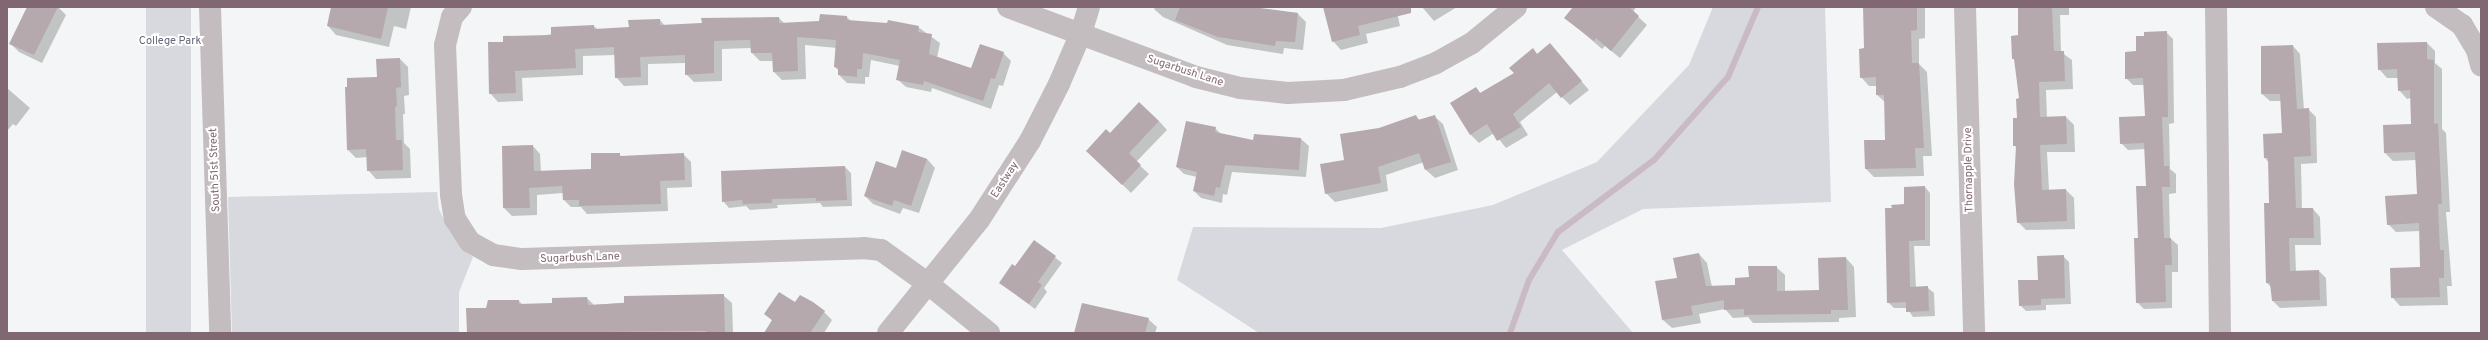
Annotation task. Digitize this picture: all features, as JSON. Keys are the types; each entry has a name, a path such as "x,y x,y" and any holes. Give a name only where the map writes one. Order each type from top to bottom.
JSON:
{"street":[{"name":"South 51st Street","path":"210,7 220,333"},
{"name":"Sugarbush Lane","path":"461,7 452,17 445,45 451,195 455,219 470,242 493,255 522,259 864,248 881,250 928,283 989,333"},
{"name":"Sugarbush Lane","path":"1008,7 1196,77 1240,88 1288,93 1344,90 1400,77 1436,63 1472,43 1516,7"},
{"name":"Eastway","path":"888,333 978,220 1030,141 1081,33 1089,7"},
{"name":"Thornapple Drive","path":"1965,7 1974,333"},
{"path":"2216,7 2220,333"},
{"path":"2436,7 2462,25 2477,50 2481,65"}],"green space":[{"name":"College Park","path":"146,7 191,7 191,333 146,333"},
{"path":"1713,7 1825,7 1831,202 1643,209 1562,250 1633,333 1259,333 1177,280 1193,227 1381,228 1493,205 1597,162 1689,65"},
{"path":"437,192 439,209 448,228 463,249 473,257 459,292 459,333 232,333 228,197"}],"building":[{"path":"27,7 58,7 34,55 9,44"},
{"path":"331,7 388,7 381,39 327,26"},
{"path":"1180,7 1252,7 1298,13 1295,42 1276,41 1275,46 1218,37 1175,20"},
{"path":"1323,7 1411,7 1411,13 1358,26 1360,35 1332,42"},
{"path":"1573,7 1629,7 1639,16 1611,51 1596,38 1594,41 1564,18"},
{"path":"1863,7 1917,7 1917,30 1911,31 1912,63 1919,63 1924,148 1915,148 1916,168 1865,169 1864,140 1885,140 1884,95 1876,95 1876,77 1860,78 1859,49 1864,48"},
{"path":"2018,7 2052,7 2054,51 2064,51 2065,81 2039,82 2040,117 2066,116 2067,144 2040,145 2042,190 2066,189 2067,221 2017,223 2014,184 2016,146 2013,146 2013,118 2017,118 2016,99 2019,98 2014,59 2012,59 2011,36 2018,35"},
{"path":"820,14 847,16 847,20 887,23 888,20 919,26 918,32 932,34 929,54 971,68 980,44 1004,52 995,79 991,78 983,101 924,81 923,85 896,80 900,60 863,53 862,69 857,69 857,77 838,75 838,68 834,67 836,40 797,37 798,71 773,72 772,53 751,53 750,40 714,41 714,73 685,75 685,55 640,57 641,77 615,78 614,47 575,49 576,68 515,71 516,93 489,94 488,42 503,42 503,36 551,35 551,27 594,25 594,29 629,27 628,20 660,19 660,25 702,23 701,18 779,17 779,23 819,21"},
{"path":"2167,31 2168,117 2162,117 2164,166 2169,166 2170,187 2162,187 2164,238 2171,238 2172,265 2165,265 2166,302 2136,303 2134,238 2138,238 2136,186 2146,186 2144,143 2120,144 2119,117 2145,116 2143,78 2125,79 2125,52 2136,51 2136,36 2144,36 2144,32"},
{"path":"2427,42 2427,59 2434,60 2434,124 2438,123 2442,204 2438,204 2440,250 2444,250 2444,278 2439,278 2440,297 2391,298 2390,268 2420,267 2419,223 2387,225 2385,196 2417,194 2415,152 2384,153 2383,125 2411,124 2410,90 2398,91 2397,69 2378,70 2377,43"},
{"path":"1550,43 1582,81 1561,98 1549,83 1513,114 1521,127 1497,141 1487,124 1470,135 1450,103 1476,87 1480,93 1514,73 1509,68 1533,48 1537,54"},
{"path":"2293,45 2297,109 2309,108 2311,156 2294,157 2296,208 2313,208 2314,238 2289,238 2290,271 2319,270 2320,300 2272,301 2270,283 2266,283 2264,203 2269,203 2268,158 2264,158 2263,134 2282,133 2280,94 2261,94 2261,46"},
{"path":"400,58 401,87 396,88 397,106 395,107 396,140 402,140 403,170 367,171 366,149 347,150 345,87 347,87 347,78 377,77 376,59"},
{"path":"1139,102 1159,121 1129,153 1141,165 1122,185 1086,151 1106,129 1110,133"},
{"path":"1416,115 1418,120 1435,115 1451,162 1425,170 1419,153 1378,167 1381,183 1325,194 1320,164 1344,160 1340,134 1379,128"},
{"path":"1186,121 1216,127 1215,132 1253,140 1254,134 1301,138 1299,170 1225,165 1220,188 1216,187 1214,196 1193,191 1197,172 1176,167"},
{"path":"533,145 534,171 591,169 591,153 620,153 620,156 684,153 685,180 660,181 661,204 579,206 579,200 563,200 562,186 529,188 530,208 503,208 502,146"},
{"path":"902,150 927,159 911,206 894,200 892,206 864,196 876,161 896,168"},
{"path":"845,166 847,200 816,201 816,198 772,199 772,203 743,204 742,200 722,202 721,171"},
{"path":"1925,186 1925,240 1909,241 1910,287 1928,286 1929,311 1906,312 1906,302 1887,303 1885,208 1892,208 1891,205 1904,204 1904,187"},
{"path":"1034,240 1056,256 1038,282 1042,285 1029,304 999,283 1012,264 1015,266"},
{"path":"1699,253 1706,286 1735,285 1735,278 1749,277 1748,266 1777,266 1777,291 1819,290 1818,258 1846,257 1848,310 1831,310 1831,314 1744,315 1744,309 1724,310 1724,300 1691,306 1693,315 1662,320 1655,281 1677,278 1673,258"},
{"path":"2064,255 2065,298 2041,299 2041,305 2019,306 2018,280 2038,280 2037,256"},
{"path":"779,292 795,302 800,295 825,311 810,333 764,333 772,320 764,314"},
{"path":"724,294 725,333 706,333 706,331 467,333 466,308 486,308 488,300 519,300 519,304 552,303 552,298 587,297 588,305 624,303 624,296"},
{"path":"1082,303 1149,318 1145,333 1074,333"}],"waterway":[{"path":"1510,333 1529,280 1558,232 1654,160 1728,77 1758,7"}]}
